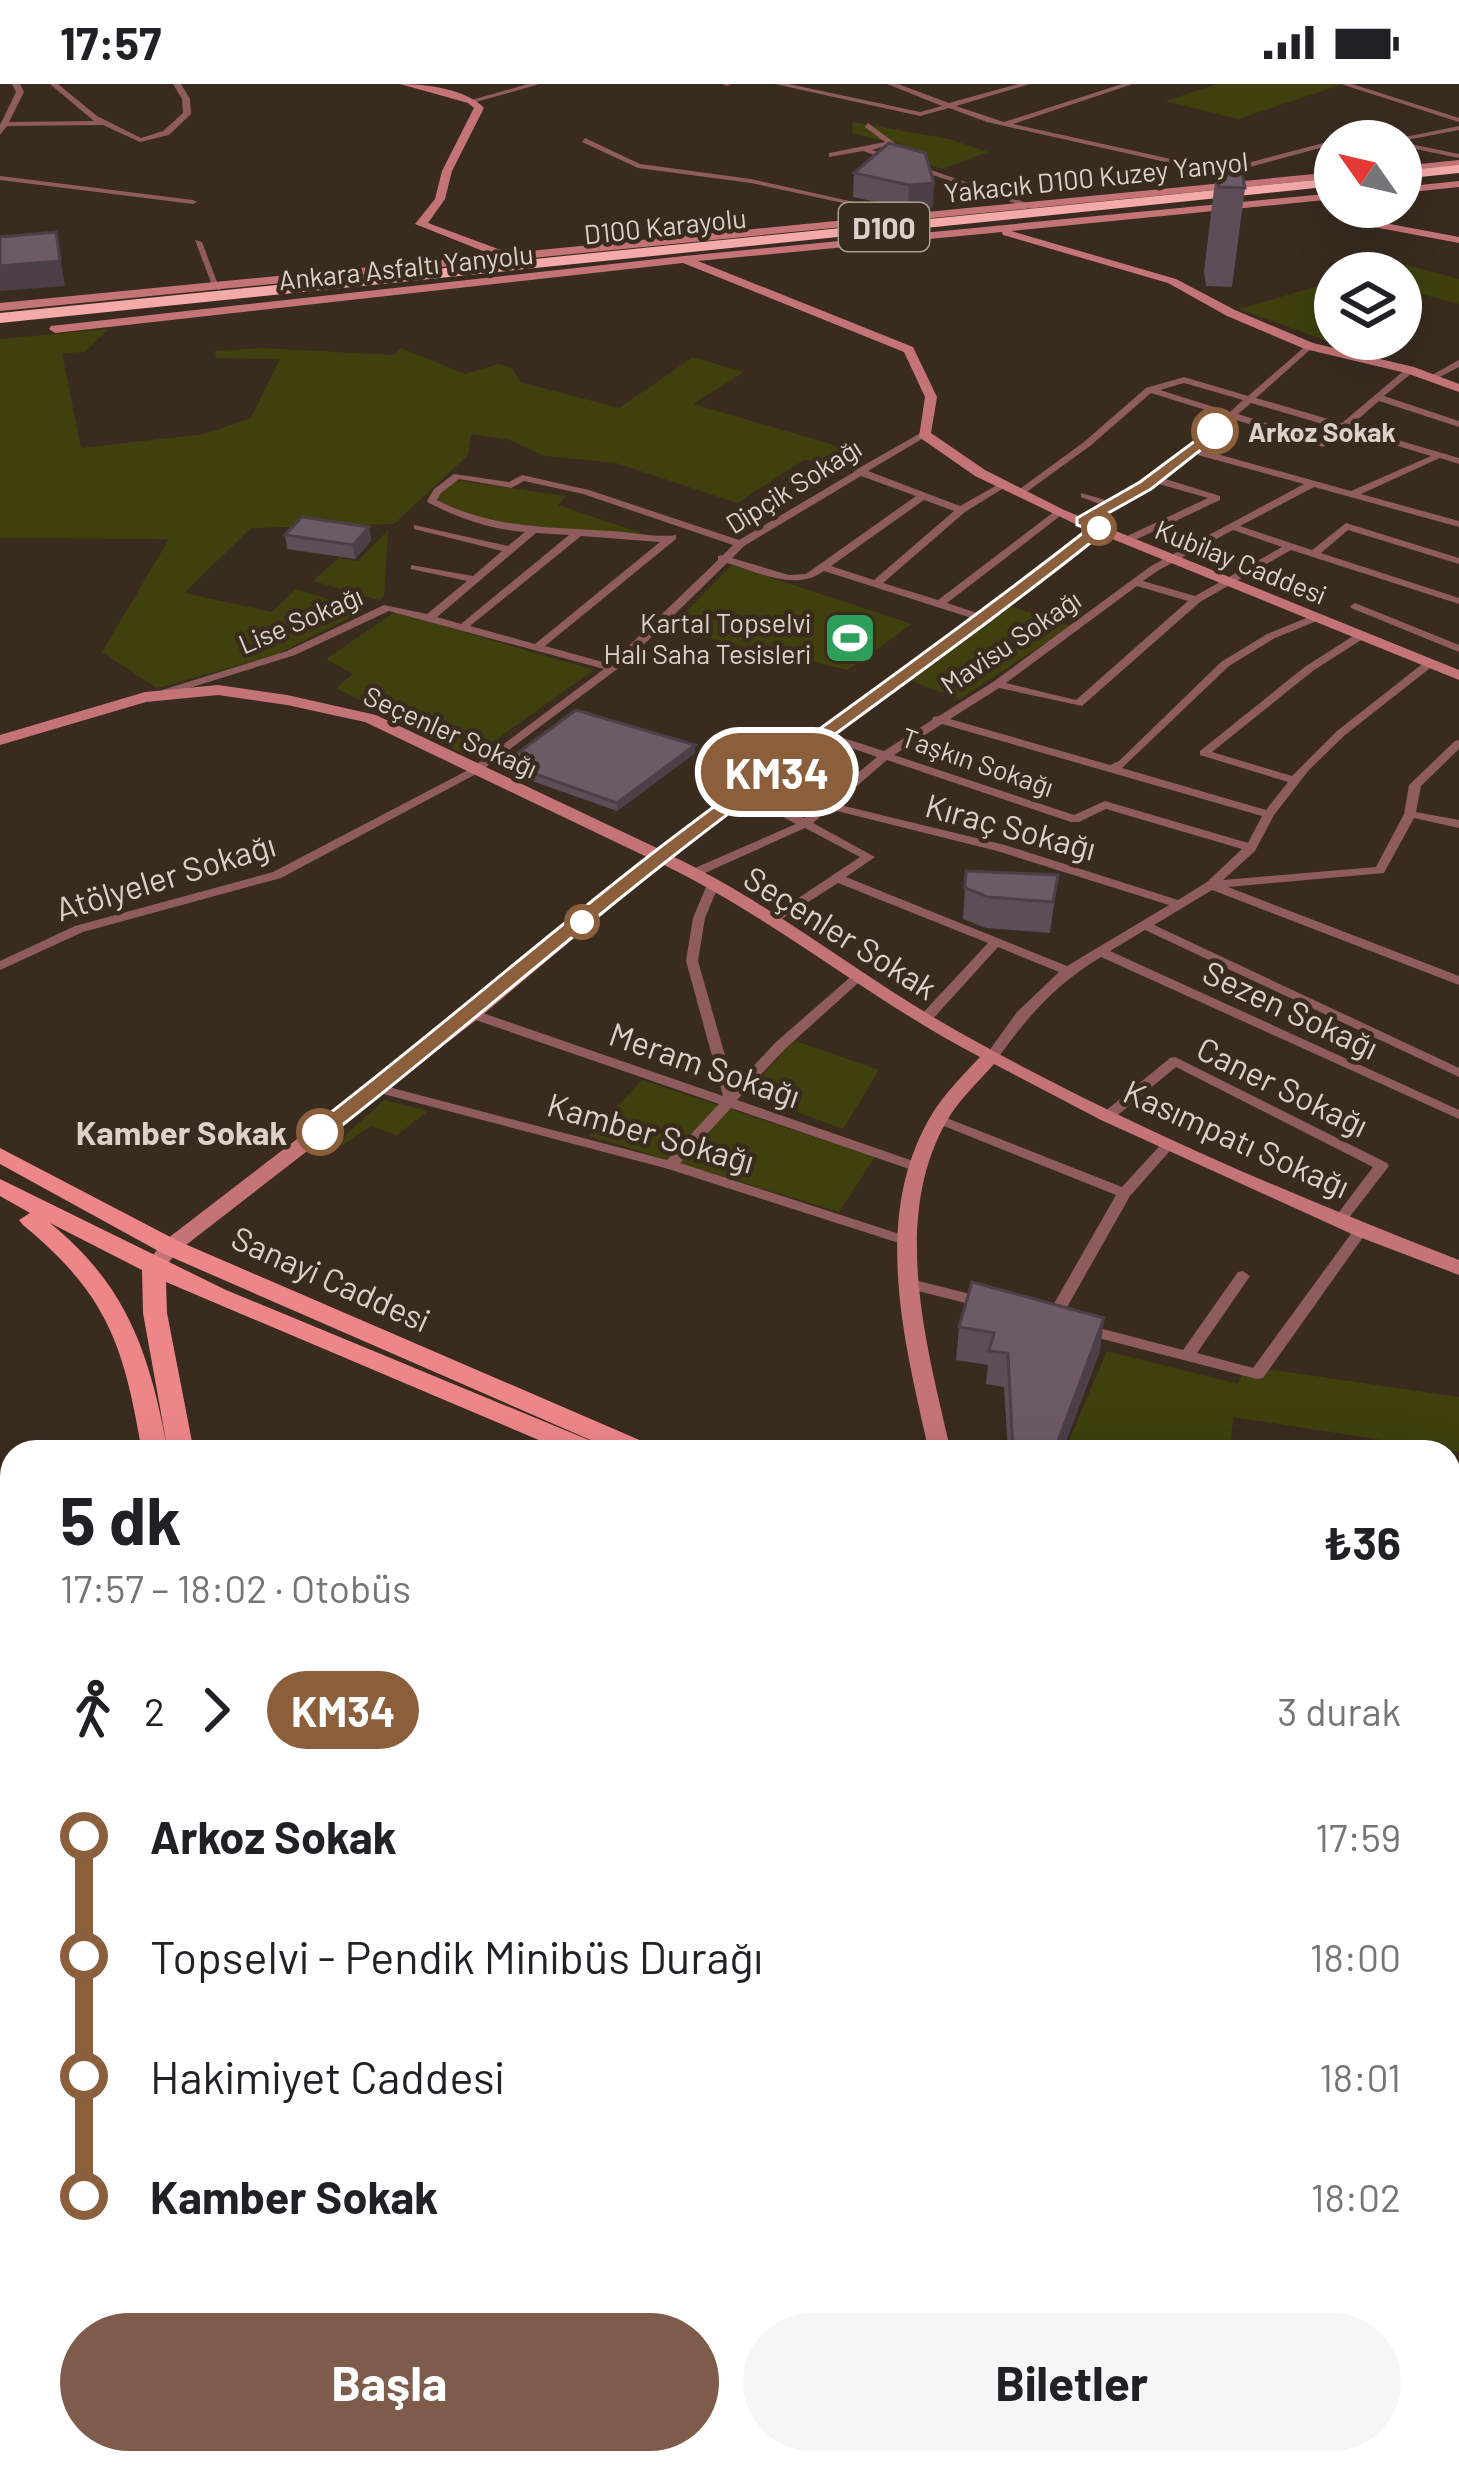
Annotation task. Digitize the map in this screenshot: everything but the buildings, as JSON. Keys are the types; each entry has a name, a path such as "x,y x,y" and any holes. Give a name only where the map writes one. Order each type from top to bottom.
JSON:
{"highway":[{"path":"1422,171 1458,170"},
{"path":"1422,181 1458,170"},
{"name":"D100 Karayolu","path":"0,316 270,298 1314,188"},
{"name":"D100 Karayolu","path":"0,316 1314,188"},
{"name":"D100","path":"433,272 575,253"},
{"path":"611,262 692,259"},
{"path":"0,334 270,298"}],"main road":[{"name":"Sanayi Caddesi","path":"0,1155 162,1257 201,1289 563,1440"},
{"name":"Sanayi Caddesi","path":"0,1186 86,1236 162,1257 612,1440"},
{"path":"0,1198 73,1251 120,1313 137,1364 152,1440"},
{"path":"162,1257 155,1313 179,1440"},
{"path":"155,1313 172,1292 201,1289"}],"street":[{"path":"54,84 103,123 135,140 173,128 187,114 186,99 177,84"},
{"path":"406,84 472,101 536,84"},
{"path":"779,84 913,113 1026,84"},
{"path":"891,84 1004,124 1221,172 1243,184"},
{"path":"1004,124 1129,84"},
{"path":"1345,84 1459,124"},
{"path":"0,94 18,87"},
{"path":"0,134 18,87"},
{"path":"472,101 479,108 447,171 440,199 421,224 511,258"},
{"path":"6,124 103,123"},
{"path":"1422,133 1459,124"},
{"path":"832,155 891,143 868,125"},
{"path":"585,140 638,166 751,181 922,218"},
{"path":"1221,172 1314,148"},
{"path":"862,149 1035,207"},
{"path":"1422,154 1458,170"},
{"path":"0,178 193,202"},
{"name":"Yakacık D100 Kuzey Yanyol","path":"575,253 1243,184 1314,186"},
{"name":"Ankara Asfaltı Yanyolu","path":"55,329 996,229 1314,189"},
{"path":"1394,228 1459,240"},
{"path":"996,229 1172,281 1231,313 1309,346 1410,370 1459,388"},
{"path":"198,242 217,288"},
{"name":"Ankara Asfaltı Yanyolu","path":"0,316 217,288 575,253"},
{"path":"692,259 909,350 932,397 924,434"},
{"path":"162,1257 472,1014 661,856 985,619 1111,506 1192,451 1309,346"},
{"path":"1433,377 1459,363"},
{"path":"1149,389 1323,444 1410,370"},
{"path":"1018,494 1087,445 1149,389 1184,380 1459,461"},
{"path":"1377,397 1459,424"},
{"name":"Dipçik Sokağı","path":"474,771 611,668 740,544 924,434"},
{"name":"Kubilay Caddesi","path":"924,434 1002,485 1059,513 1459,675"},
{"path":"1192,451 1459,524"},
{"path":"1354,493 1439,455"},
{"path":"857,471 962,510"},
{"path":"667,540 535,529 451,513 432,501 437,490 457,476 511,485 522,478 586,493 740,544"},
{"path":"1126,540 1217,498 1154,478"},
{"name":"Mavisu Sokağı","path":"692,874 803,825 886,755 997,684 1134,582 1312,484"},
{"path":"877,583 962,510 1002,485"},
{"path":"1084,495 1111,506"},
{"path":"722,558 794,579 823,567 923,496"},
{"path":"940,604 1059,513"},
{"path":"1314,553 1346,526 1459,561"},
{"path":"418,527 510,550"},
{"path":"538,646 683,527"},
{"path":"1232,527 1459,601"},
{"path":"430,617 535,529"},
{"path":"466,625 579,532"},
{"path":"997,684 1078,704 1196,600 1290,546"},
{"path":"415,567 473,579"},
{"path":"823,567 985,619"},
{"path":"1134,582 1196,600"},
{"path":"1355,606 1459,649"},
{"name":"Lise Sokağı","path":"145,697 291,653 388,608 466,625 611,668"},
{"path":"1111,769 1123,763 1226,664 1271,636 1318,617"},
{"path":"1295,781 1204,753 1310,668 1362,635"},
{"path":"938,1440 907,1282 907,1241 920,1168 939,1119 1022,1015 1068,971 1211,885 1251,848 1269,814 1295,781 1341,734 1430,663"},
{"name":"Seçenler Sokağı","path":"0,740 145,697 218,690 370,718 661,856"},
{"path":"937,719 1269,814"},
{"name":"Taşkın Sokağı","path":"827,736 1075,819 1105,805 1251,848"},
{"path":"1211,885 1380,870 1410,814 1415,784 1459,743"},
{"path":"1438,761 1459,766"},
{"name":"Atölyeler Sokağı","path":"0,966 79,929 277,874 474,771"},
{"path":"747,794 869,857 773,919"},
{"name":"Kıraç Sokağı","path":"827,805 1001,848 1179,904"},
{"path":"1410,814 1459,824"},
{"name":"Seçenler Sokak","path":"661,856 773,919 925,1019 993,1055"},
{"path":"839,879 1068,971"},
{"path":"1211,885 1459,981"},
{"path":"712,887 699,918 692,961 730,1100"},
{"path":"1148,927 1459,1073"},
{"path":"925,1019 996,943"},
{"name":"Sezen Sokağı","path":"1101,952 1459,1115"},
{"path":"670,1166 781,1046 860,976"},
{"name":"Meram Sokağı","path":"472,1014 920,1168"},
{"name":"Kasımpatı Sokağı","path":"993,1055 1169,1144 1459,1268"},
{"name":"Caner Sokağı","path":"1108,1116 1175,1060 1382,1166 1340,1220"},
{"name":"Kamber Sokağı","path":"377,1088 670,1166 907,1241"},
{"path":"939,1119 1124,1193"},
{"path":"1052,1321 1124,1193 1169,1144"},
{"path":"1031,1316 1257,1374 1361,1230"},
{"path":"1187,1356 1243,1276"},
{"path":"907,1282 1010,1310"}],"shaded area":[{"path":"1218,84 1340,85 1238,119 1165,101"},
{"path":"853,122 949,139 988,152 942,169 882,149 905,145 852,132"},
{"path":"1422,269 1459,279 1459,304 1422,294"},
{"path":"1314,287 1314,336 1239,309"},
{"path":"108,329 85,352 62,353 81,448 205,434 251,418 280,359 216,358 215,351 260,348 394,355 401,348 465,374 498,364 512,368 520,382 619,408 693,357 744,372 693,404 868,455 854,464 804,460 737,503 616,463 545,456 510,440 471,434 468,455 394,524 251,528 184,593 272,612 296,589 354,607 349,611 357,614 278,654 157,688 102,652 169,539 0,538 0,339"},
{"path":"454,480 566,496 558,505 644,534 484,520 439,502 439,491"},
{"path":"388,530 384,596 379,600 313,581 339,558 358,561"},
{"path":"732,565 912,624 848,670 669,629"},
{"path":"1010,606 1071,626 960,699 911,681"},
{"path":"395,612 594,670 476,754 464,754 336,688 353,674 326,659"},
{"path":"793,1040 879,1070 843,1129 753,1096 757,1082"},
{"path":"642,1080 875,1157 839,1212 589,1136"},
{"path":"384,1100 428,1111 397,1135 371,1126 341,1146 335,1145"},
{"path":"1107,1351 1238,1384 1245,1366 1459,1397 1459,1440 1382,1440 1233,1417 1231,1440 1069,1440"}],"bus line":[{"name":"KM34","path":"320,1132 472,1014 661,856 985,619 1099,528 1082,522 1145,485 1215,431"}],"place":[{"name":"Arkoz Sokak","path":"1215,431"},
{"name":"Kartal Topselvi Halı Saha Tesisleri","path":"850,638"},
{"name":"Kamber Sokak","path":"320,1132"}]}
